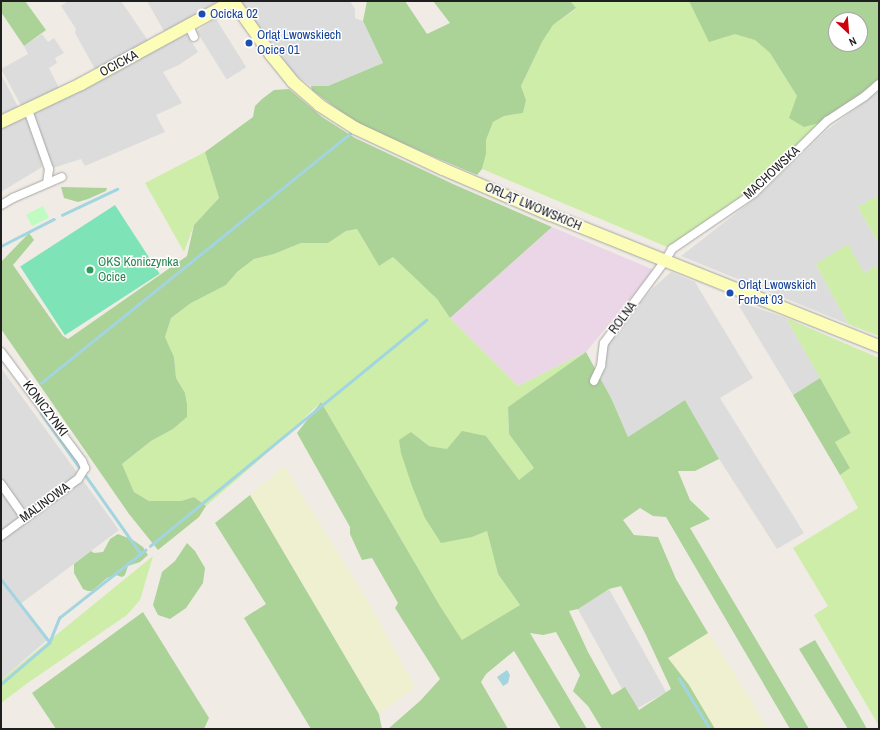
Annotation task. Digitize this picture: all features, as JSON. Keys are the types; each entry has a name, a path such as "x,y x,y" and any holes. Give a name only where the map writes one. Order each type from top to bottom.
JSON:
{"street":[{"name":"OCICKA","path":"1,122 192,32 233,1"},
{"name":"ORLĄT LWOWSKICH","path":"233,1 283,70 304,92 337,117 382,141 443,169 665,261 879,346"},
{"name":"MACHOWSKA","path":"665,261 672,250 754,193 827,121 865,96 879,84"},
{"path":"28,110 48,169 47,183"},
{"path":"1,205 62,177"},
{"name":"ROLNA","path":"594,381 601,366 604,343 665,261"},
{"name":"KONICZYNKI","path":"1,352 82,461 85,468"},
{"name":"MALINOWA","path":"1,536 78,479 85,468"},
{"path":"1,484 25,518"}],"shaded area":[{"path":"68,1 121,1 149,42 96,71 75,33 76,29 61,6"},
{"path":"147,1 218,1 165,33"},
{"path":"242,1 350,1 355,9 355,18 363,21 383,63 328,86 311,86 286,68 240,3"},
{"path":"216,19 246,67 227,80 196,31"},
{"path":"42,34 48,42 54,38 64,53 55,58 57,63 49,68 60,90 22,107 1,69 28,54 24,46"},
{"path":"187,34 198,52 179,65 163,72 182,103 156,115 165,132 85,166 81,159 53,168 33,113"},
{"path":"1,74 18,107 1,114"},
{"path":"879,91 879,195 858,207 879,244 879,264 864,273 830,256 816,264 848,324 681,256 758,196 827,130"},
{"path":"24,117 29,120 40,149 42,167 1,192 1,128"},
{"path":"552,227 654,270 586,352 518,386 450,318"},
{"path":"671,272 695,282 753,378 720,398 804,533 777,549 719,459 685,400 628,437 612,400 600,382 608,340 653,288"},
{"path":"736,301 786,318 820,378 793,395"},
{"path":"1,368 119,530 19,605 47,640 1,680"},
{"path":"609,589 666,692 634,710 577,607"}],"green space":[{"path":"1,1 25,1 46,30 24,46 1,12"},
{"path":"367,1 405,1 427,34 450,23 433,1 570,1 576,8 553,25 542,42 521,86 526,100 523,113 504,116 493,122 486,140 486,154 482,169 477,175 371,130 344,114 312,90 311,86 328,86 383,63 363,21"},
{"path":"570,1 689,1 692,6 735,33 755,40 770,53 797,96 827,121 754,193 672,249 482,169 486,154 486,140 493,122 504,116 523,113 526,100 521,86 542,42 553,25 576,9"},
{"path":"689,1 879,1 879,84 827,121 804,127 789,118 797,96 770,53 755,40 735,34 709,42"},
{"path":"289,89 322,117 355,138 453,184 552,227 450,318 437,299 393,257 379,266 357,229 346,231 328,243 301,243 274,254 254,259 237,272 226,285 191,303 171,318 165,337 174,357 176,378 185,393 187,417 173,429 151,441 122,464 134,492 149,501 181,501 194,497 206,506 199,517 158,550 129,514 1,329 1,262 29,233 34,240 13,265 63,336 68,339 187,256 194,225 219,198 205,152 253,117 255,106 274,90"},
{"path":"205,152 219,198 194,225 184,252 145,183"},
{"path":"61,187 107,188 106,191 78,202 64,198"},
{"path":"879,195 879,244 858,207"},
{"name":"OKS Koniczynka Ocice","path":"115,205 160,274 65,335 20,267"},
{"path":"43,206 49,218 32,226 26,215"},
{"path":"357,229 379,266 393,257 437,299 450,318 518,386 586,352 508,407 509,434 534,468 519,480 486,436 447,449 429,446 411,432 472,537 487,531 498,574 520,605 462,640 440,606 321,402 273,448 206,506 194,497 181,501 149,501 134,492 122,464 151,441 173,429 187,417 185,393 176,378 174,357 165,337 171,318 191,303 226,285 237,272 254,259 274,254 301,243 328,243 346,231"},
{"path":"848,244 864,273 879,264 879,336 848,324 816,264"},
{"path":"786,318 879,358 879,726 814,615 828,606 793,548 858,508 840,475 850,468 835,442 851,433"},
{"path":"586,352 612,400 628,437 685,400 719,459 695,471 678,471 690,500 710,519 690,528 809,729 790,729 666,517 653,516 640,508 623,520 634,535 658,537 676,579 708,633 668,658 689,685 715,729 602,729 588,706 573,691 580,675 556,632 543,635 530,633 587,729 561,729 514,651 486,674 481,682 508,729 388,729 421,700 440,679 395,608 398,603 372,558 362,560 350,534 350,527 297,433 321,402 440,606 462,640 520,605 498,574 487,531 472,537 441,543 425,518 401,453 399,440 411,432 429,446 447,449 462,431 486,436 519,480 534,468 509,434 508,407","holes":["621,586 671,689 639,710 625,687 612,695 588,652 569,611 578,609 609,589"]},
{"path":"820,378 851,433 835,442 850,468 840,475 793,395"},
{"path":"284,466 368,601 415,687 379,714 250,495"},
{"path":"250,495 379,714 382,729 311,729 244,618 266,604 215,523"},
{"path":"118,534 133,540 143,547 148,555 140,562 128,566 125,575 122,577 116,575 107,578 92,591 83,589 74,573 74,564 91,551 94,553 103,552 110,539"},
{"path":"187,543 195,551 205,568 203,583 186,608 170,619 158,615 153,605 162,572 175,561"},
{"path":"153,556 140,600 127,615 1,703 1,680"},
{"path":"143,612 209,718 204,729 56,729 32,693"},
{"path":"708,633 768,729 715,729 689,685 668,658"},
{"path":"815,640 867,729 848,729 799,649"}],"water":[{"path":"507,670 510,675 508,683 503,686 497,677"}],"waterway":[{"path":"41,383 351,133"},
{"path":"62,215 117,189"},
{"path":"1,246 54,219"},
{"path":"150,546 426,320"},
{"path":"41,413 80,468"},
{"path":"86,476 141,554"},
{"path":"1,684 49,643 59,618 145,550"},
{"path":"1,579 49,641"},
{"path":"679,678 710,729"}],"place":[{"name":"Ocicka 02","path":"202,14"},
{"name":"Orląt Lwowskiech Ocice 01","path":"249,43"},
{"name":"OKS Koniczynka Ocice","path":"90,270"},
{"name":"Orląt Lwowskich Forbet 03","path":"730,293"}]}
